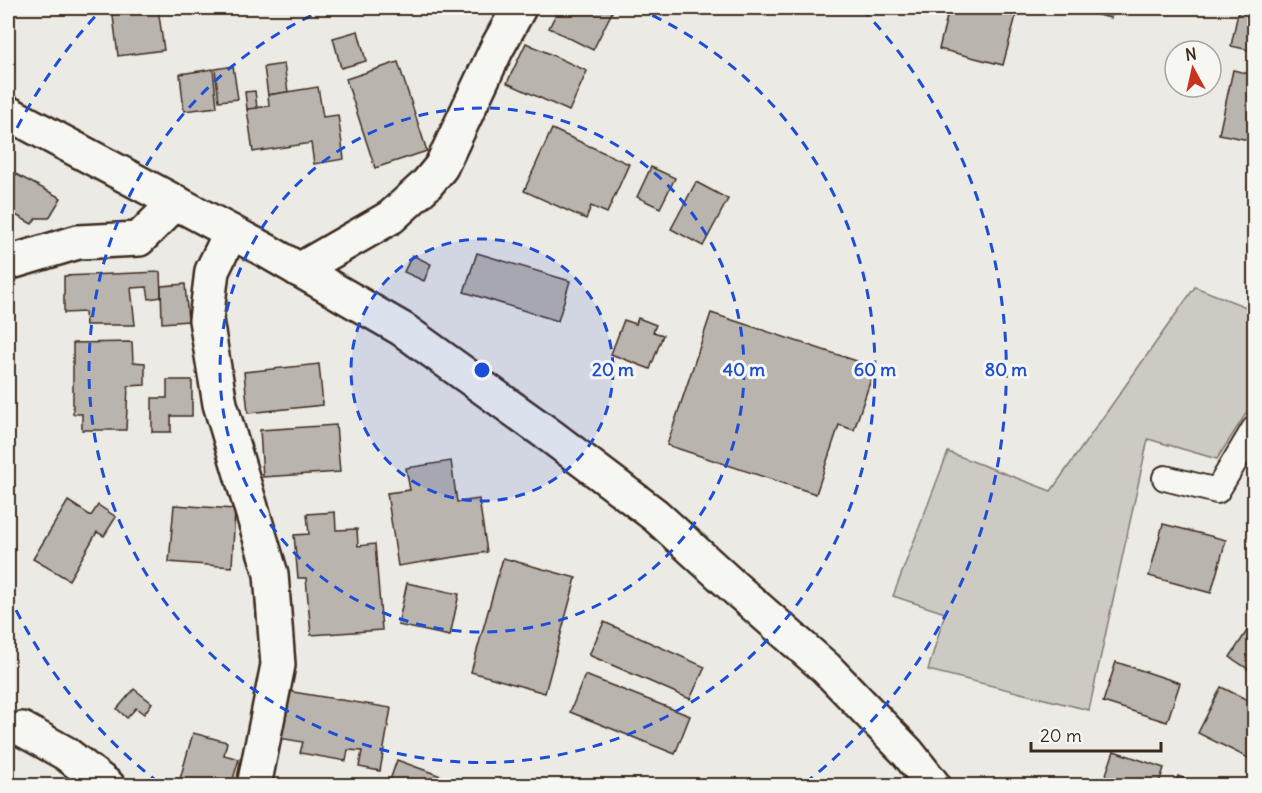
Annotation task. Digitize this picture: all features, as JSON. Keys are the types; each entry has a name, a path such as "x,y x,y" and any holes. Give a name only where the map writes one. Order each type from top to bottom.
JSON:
{"street":[{"path":"299,270 391,217 426,185 441,167 497,48 519,8"},
{"path":"8,113 231,232 402,330 552,437 655,515 736,590 826,668 908,753 934,786"},
{"path":"8,263 78,242 139,239 176,202"},
{"path":"231,232 212,271 206,320 220,404 271,574 278,665 254,786"},
{"path":"22,729 65,753 108,786"}],"lane":[{"path":"1165,478 1217,491 1254,429"}],"shaded area":[{"path":"1195,287 1254,310 1254,401 1217,459 1148,439 1089,710 928,670 945,613 893,596 948,452 1051,491"}],"building":[{"path":"112,8 158,8 164,50 118,56"},
{"path":"559,8 614,8 593,50 549,28"},
{"path":"949,8 1018,8 1003,65 939,49"},
{"path":"1068,8 1114,8 1111,18"},
{"path":"1239,8 1254,8 1254,51 1231,46"},
{"path":"358,31 366,61 341,68 333,38"},
{"path":"526,43 587,71 569,111 507,83"},
{"path":"398,62 427,151 375,168 346,79"},
{"path":"284,64 288,92 268,95 264,67"},
{"path":"233,66 238,99 219,101 215,69"},
{"path":"213,69 217,107 184,111 180,74"},
{"path":"1233,70 1254,75 1254,141 1219,134"},
{"path":"318,87 323,117 338,115 344,159 314,164 311,143 253,152 247,109 269,106 268,95"},
{"path":"255,91 257,108 247,109 245,92"},
{"path":"552,129 629,164 607,213 591,206 586,219 524,191"},
{"path":"651,167 675,178 660,208 637,197"},
{"path":"8,170 61,198 49,218 36,218 32,224 8,211"},
{"path":"696,182 728,199 703,246 671,229"},
{"path":"477,253 570,281 558,321 464,292"},
{"path":"412,255 431,264 424,281 404,272"},
{"path":"160,272 161,297 149,299 147,287 131,288 135,325 86,325 85,312 64,313 64,276"},
{"path":"185,284 188,321 162,323 161,286"},
{"path":"711,313 875,367 854,430 839,425 816,494 667,445"},
{"path":"638,318 656,325 653,332 663,335 650,369 611,354 624,320 636,324"},
{"path":"132,342 133,362 145,363 145,385 128,386 126,430 82,430 82,414 73,414 73,343"},
{"path":"319,364 323,405 248,413 244,372"},
{"path":"167,380 192,380 192,416 171,416 171,432 152,432 152,398 167,398"},
{"path":"336,425 340,472 263,477 260,430"},
{"path":"451,461 457,502 479,499 487,552 398,566 387,493 410,490 406,468"},
{"path":"68,501 91,516 98,505 116,517 104,536 97,532 69,580 33,559"},
{"path":"174,505 235,509 232,567 169,562"},
{"path":"335,512 336,530 357,529 358,546 375,544 382,630 311,635 306,578 298,578 294,535 309,534 307,514"},
{"path":"1163,524 1226,540 1211,593 1149,576"},
{"path":"503,558 576,578 545,693 471,672"},
{"path":"407,583 459,594 450,636 398,625"},
{"path":"1254,620 1254,673 1230,657"},
{"path":"604,622 705,667 690,699 589,655"},
{"path":"1116,662 1180,683 1167,722 1103,702"},
{"path":"585,675 690,716 675,754 570,712"},
{"path":"1221,687 1254,703 1254,761 1198,733"},
{"path":"134,689 152,703 144,714 136,708 127,718 117,709"},
{"path":"287,691 391,708 380,771 359,767 362,751 348,750 346,761 300,753 303,742 279,738"},
{"path":"193,733 227,742 224,755 239,759 231,786 178,786"},
{"path":"1114,751 1164,768 1158,786 1102,786"},
{"path":"397,760 468,786 388,786"},
{"path":"1178,776 1201,786 1174,786"}]}
